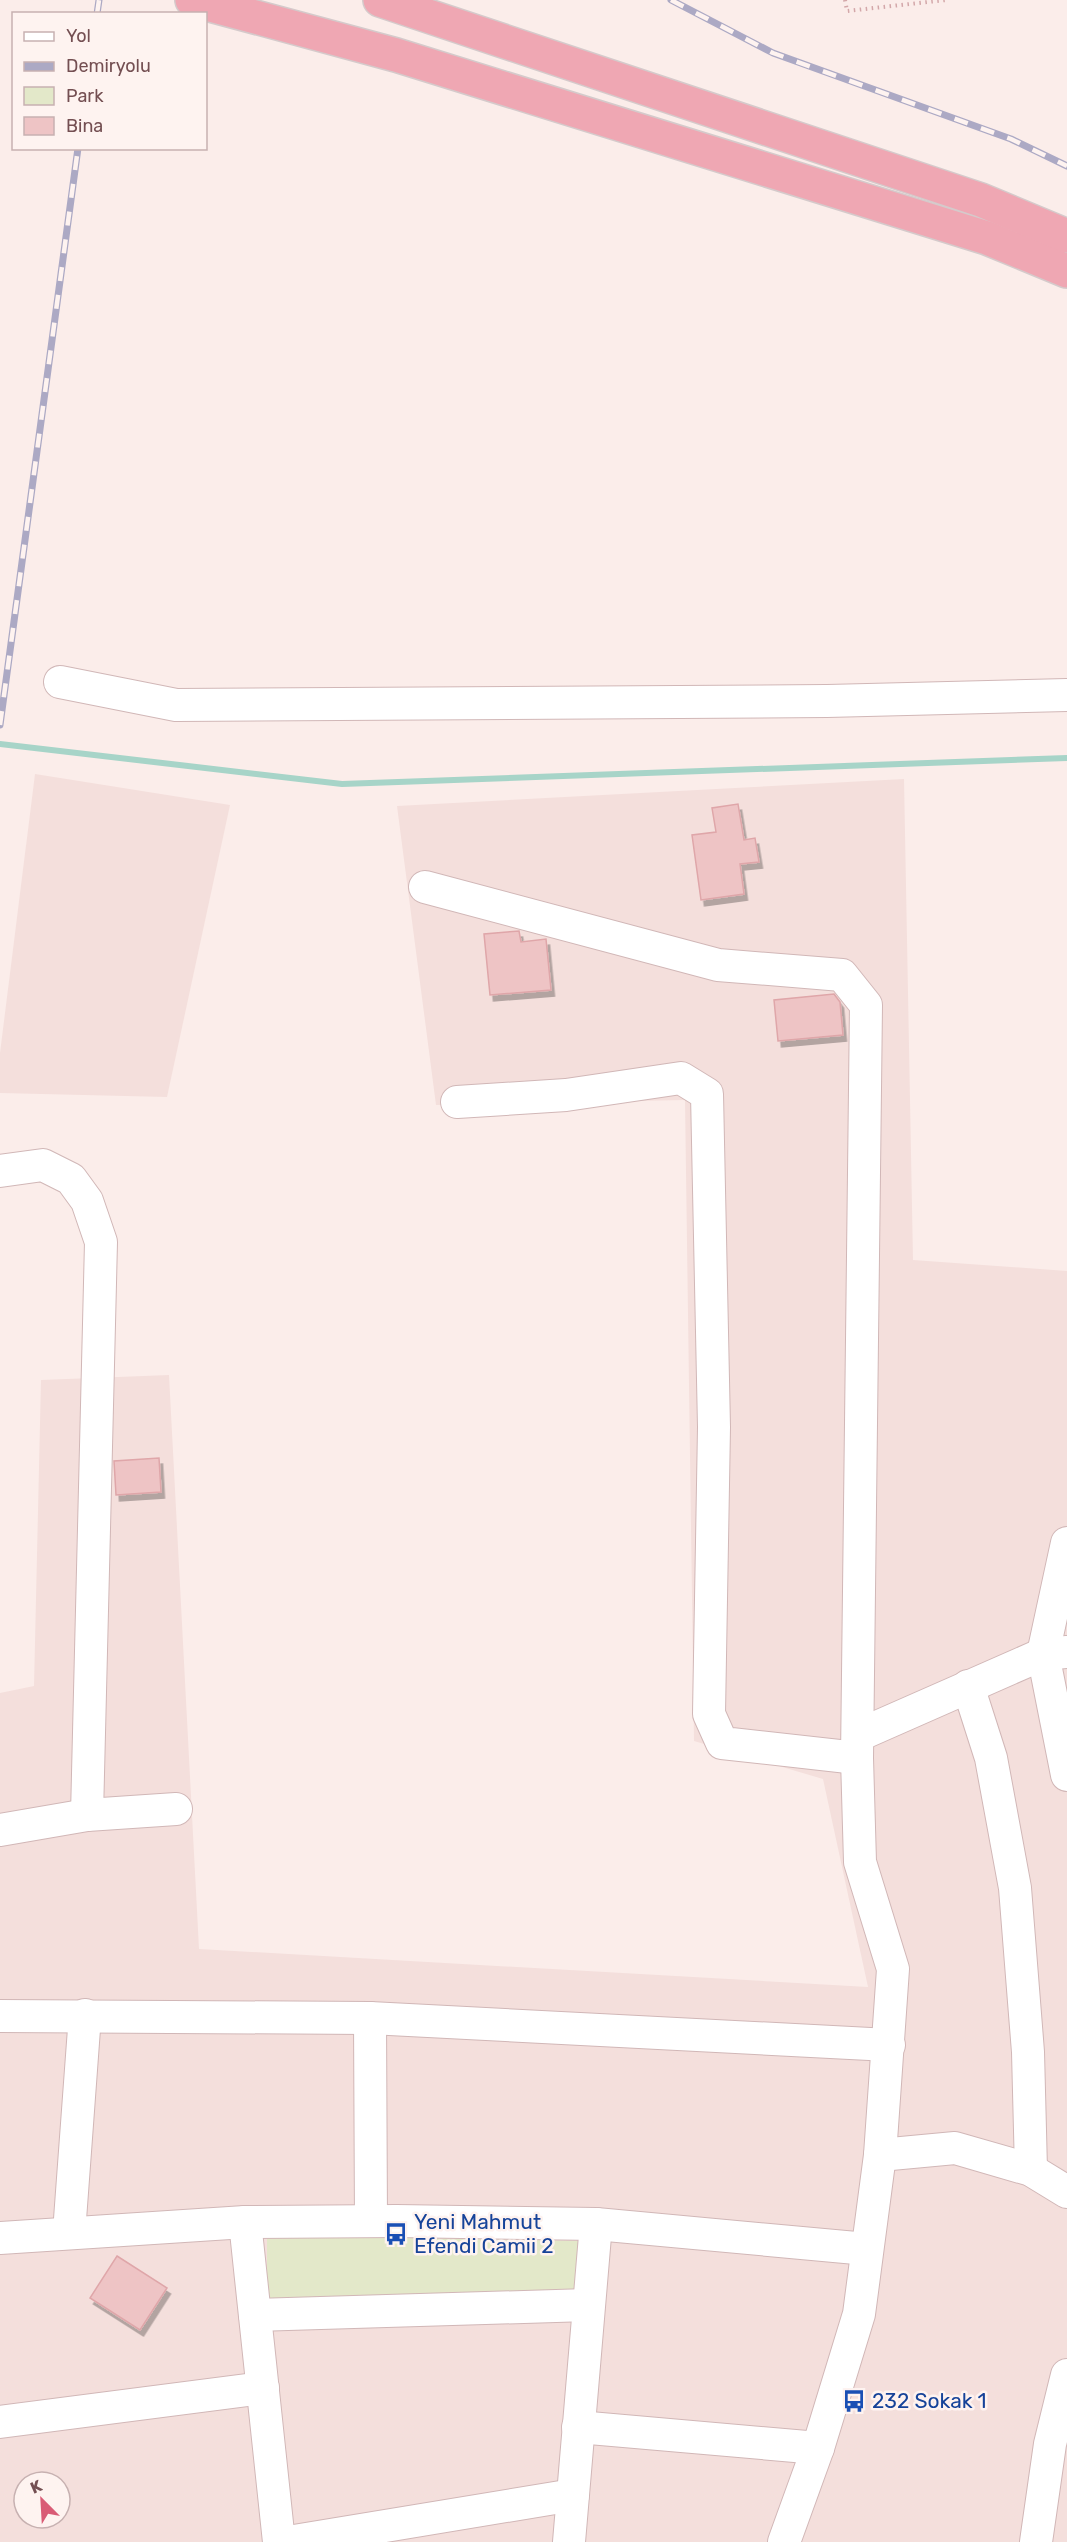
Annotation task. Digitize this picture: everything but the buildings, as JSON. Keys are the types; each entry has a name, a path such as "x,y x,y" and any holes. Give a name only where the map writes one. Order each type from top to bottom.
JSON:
{"highway":[{"path":"192,0 396,56 976,235 1067,271"},
{"path":"380,0 970,196 1067,236"}],"street":[{"path":"60,682 176,705 827,701 1067,695"},
{"path":"425,887 718,964 842,975 866,1005 861,1294 858,1747 860,1862 893,1969 889,2045 880,2155 859,2314 818,2448 784,2542"},
{"path":"457,1102 566,1095 681,1078 707,1094 714,1427 709,1714 722,1743 858,1747 968,1686 1055,1653"},
{"path":"0,1171 44,1165 71,1179 87,1201 101,1242 87,1815"},
{"path":"1067,1543 1055,1653 1067,1775"},
{"path":"968,1686 991,1758 1015,1888 1028,2052 1031,2170"},
{"path":"0,1830 87,1815 176,1809"},
{"path":"69,2233 85,2015"},
{"path":"0,2016 370,2018 889,2045"},
{"path":"370,2018 371,2221"},
{"path":"880,2155 955,2148 1031,2170 1067,2192"},
{"path":"0,2238 245,2222 371,2221 596,2224 867,2249"},
{"path":"245,2222 279,2542"},
{"path":"570,2542 596,2224"},
{"path":"255,2315 588,2305"},
{"path":"1036,2542 1058,2446 1067,2375"},
{"path":"0,2422 263,2388"},
{"path":"578,2427 818,2448"},
{"path":"288,2542 573,2495"}],"path":[{"path":"845,0 847,11 946,0"}],"shaded area":[{"path":"35,774 230,805 167,1097 0,1093 0,1053"},
{"path":"904,779 913,1260 1067,1271 1067,2542 0,2542 0,1693 34,1686 41,1380 169,1375 199,1949 868,1987 823,1779 694,1741 685,1100 436,1105 397,806"}],"green space":[{"path":"267,2235 580,2241 578,2292 267,2306"}],"waterway":[{"path":"0,744 342,784 1067,758"}],"railway":[{"path":"97,12 99,0"},
{"path":"671,0 773,53 1011,139 1067,166"},
{"path":"0,725 78,150"}],"place":[{"name":"Yeni Mahmut Efendi Camii 2","path":"396,2234"},
{"name":"232 Sokak 1","path":"854,2401"}]}
